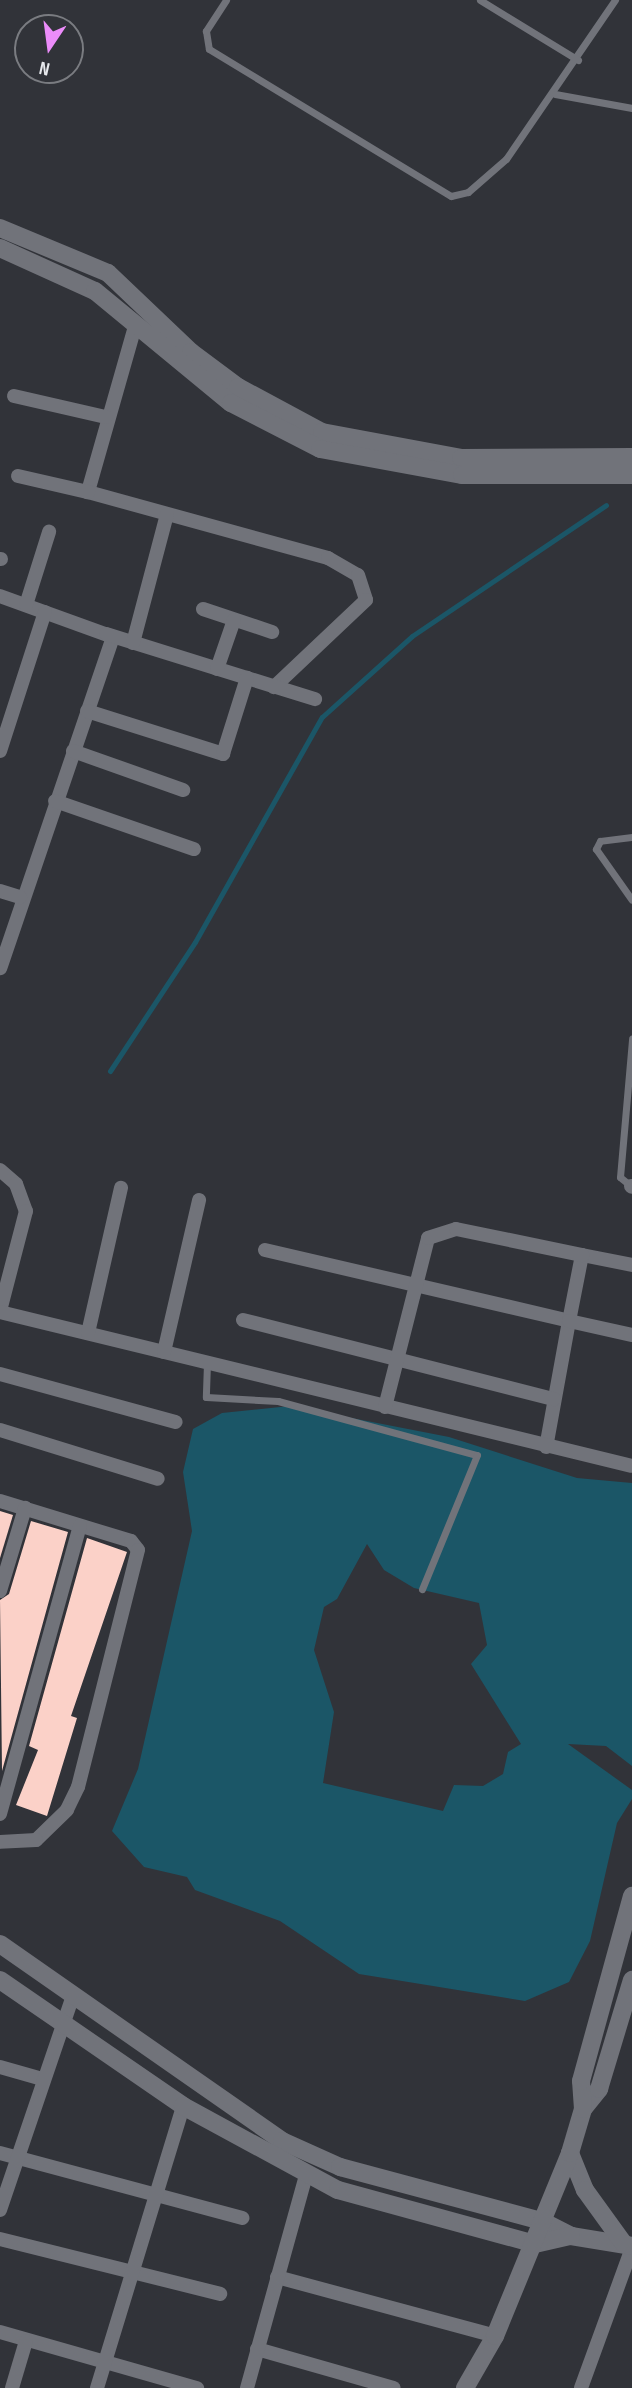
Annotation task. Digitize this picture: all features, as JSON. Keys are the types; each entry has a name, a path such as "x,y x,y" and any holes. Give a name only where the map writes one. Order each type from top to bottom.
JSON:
{"street":[{"path":"0,228 108,273 191,352 238,387 322,432 461,458 632,457"},
{"path":"0,248 95,290 231,403 320,449 462,475 632,475"},
{"path":"95,290 108,273"},
{"path":"88,492 106,417 136,323"},
{"path":"14,396 106,417"},
{"path":"18,476 88,492 328,558 358,575 366,600 274,687"},
{"path":"133,643 167,514"},
{"path":"26,606 49,532"},
{"path":"0,596 113,637 20,897 0,968"},
{"path":"203,609 272,632"},
{"path":"0,751 45,612"},
{"path":"217,669 234,620"},
{"path":"104,634 316,699"},
{"path":"87,711 223,754 247,678"},
{"path":"73,751 183,790"},
{"path":"55,801 194,849"},
{"path":"0,891 20,897"},
{"path":"0,1170 16,1184 26,1211 0,1311 632,1466"},
{"path":"88,1334 121,1188"},
{"path":"164,1352 198,1200"},
{"path":"385,1407 424,1244 446,1230 632,1265"},
{"path":"265,1250 632,1335"},
{"path":"546,1447 582,1255"},
{"path":"243,1320 554,1399"},
{"path":"0,1374 176,1422"},
{"path":"0,1430 158,1479"},
{"path":"0,1501 136,1546 128,1594 67,1810 36,1840 0,1842"},
{"path":"0,1591 25,1508"},
{"path":"0,1814 80,1526"},
{"path":"583,2109 580,2081 632,1896"},
{"path":"0,1944 72,1999 251,2123 304,2151 542,2221 571,2236 629,2246"},
{"path":"0,1980 60,2026 183,2106 306,2175 360,2197 535,2244 571,2236"},
{"path":"465,2388 495,2336 535,2244 570,2153 583,2109 599,2089 632,1980"},
{"path":"0,2210 60,2026 72,1999"},
{"path":"0,2067 42,2079"},
{"path":"97,2388 183,2106"},
{"path":"0,2153 242,2218"},
{"path":"570,2153 585,2190 629,2246"},
{"path":"247,2388 306,2175"},
{"path":"0,2239 220,2294"},
{"path":"581,2388 629,2246"},
{"path":"276,2277 495,2336"},
{"path":"0,2332 140,2382 197,2388"},
{"path":"12,2388 26,2341"},
{"path":"257,2348 394,2388"}],"lane":[{"path":"226,0 206,31 209,49 451,196 468,192 506,159 555,94 615,0"},
{"path":"480,0 578,60"},
{"path":"555,94 632,108"},
{"path":"632,837 600,841 596,849 632,900"},
{"path":"631,1187 620,1177 632,1039"},
{"path":"207,1363 206,1397 278,1401 477,1455 422,1589"}],"water":[{"path":"290,1406 449,1437 577,1478 632,1483 632,1766 606,1746 568,1744 632,1790 632,1799 617,1823 590,1941 569,1982 525,2001 359,1974 280,1921 195,1890 187,1877 144,1867 112,1831 138,1769 192,1531 183,1472 193,1429 222,1413","holes":["367,1544 384,1570 414,1588 479,1603 487,1645 471,1664 521,1744 508,1752 503,1774 483,1786 454,1785 443,1811 323,1783 334,1712 314,1650 324,1607 337,1599"]}],"building":[{"path":"0,1511 13,1515 0,1558"},
{"path":"31,1521 68,1532 2,1771 0,1600 9,1594"},
{"path":"87,1538 127,1552 71,1716 77,1718 47,1816 16,1805 38,1750 29,1746"}],"waterway":[{"path":"110,1071 195,942 322,717 412,636 606,505"}]}
